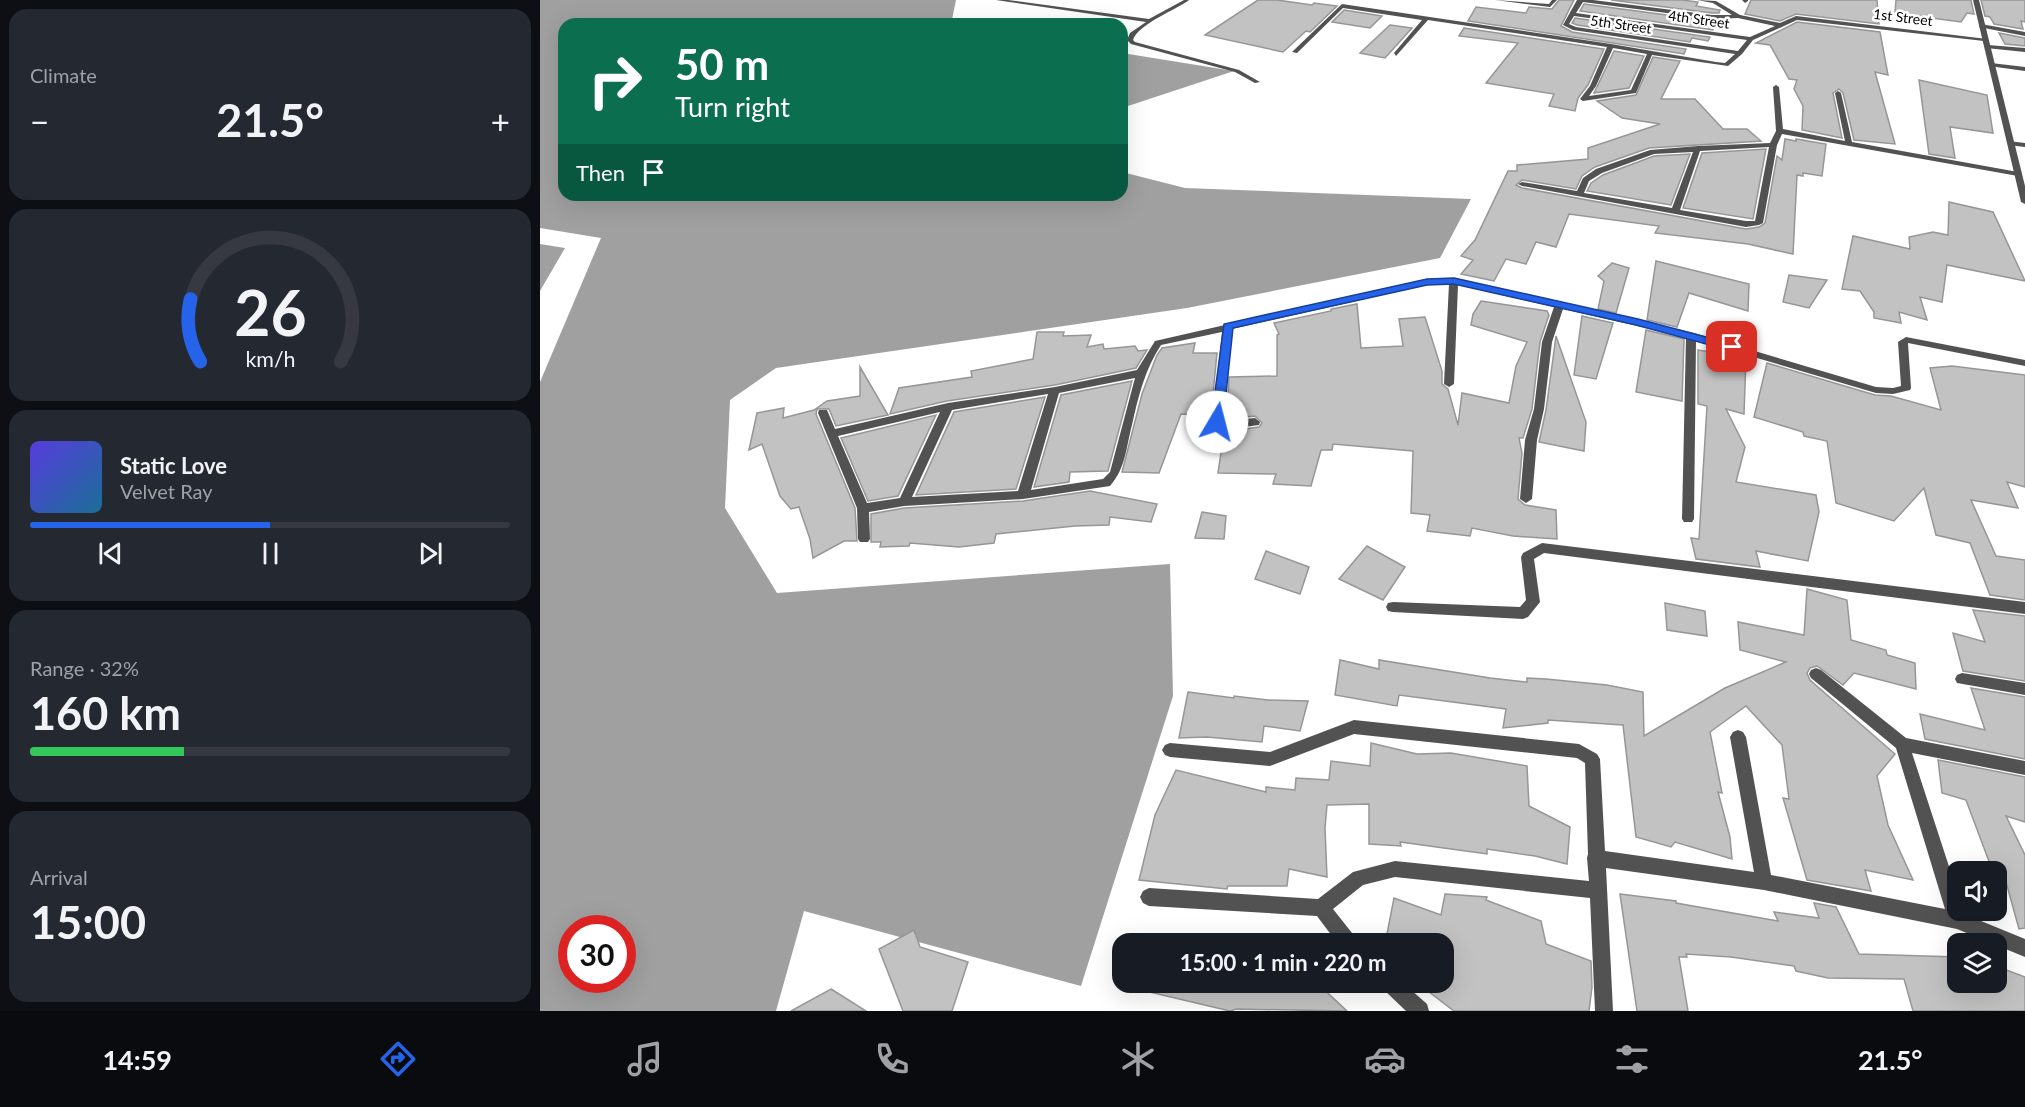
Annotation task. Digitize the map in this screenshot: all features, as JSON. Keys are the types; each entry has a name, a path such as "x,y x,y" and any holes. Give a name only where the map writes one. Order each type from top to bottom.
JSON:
{"street":[{"path":"1572,14 1580,0 1712,17 1738,16 1779,25"},
{"path":"1700,0 1723,6 1738,16"},
{"path":"1976,0 2025,202"},
{"path":"1295,52 1342,6 1611,46 1650,53 1634,92 1583,99 1593,86 1611,46"},
{"name":"5th Street","path":"1572,14 1566,25 1569,27 1740,53"},
{"name":"4th Street","path":"1572,14 1751,39"},
{"name":"1st Street","path":"1650,53 1726,65 1751,39 1796,18 1984,39"},
{"path":"1396,54 1426,19"},
{"path":"1981,26 2025,34"},
{"path":"1988,47 2025,50"},
{"path":"1991,64 2025,69"},
{"path":"1522,184 1746,224 1759,223 1773,145 1780,131 1776,87"},
{"path":"1838,93 1849,143"},
{"path":"1780,131 2018,174"},
{"path":"2011,143 2025,145"},
{"path":"1580,194 1586,180 1619,162 1653,152 1773,145"},
{"path":"1676,210 1698,148"},
{"path":"1449,384 1454,281"},
{"path":"863,508 903,502 1023,495 1110,481 1115,473 1141,373 1149,352 1158,343 1427,282 1454,281 1690,335 1876,390 1893,391 1906,388 1903,342 1906,340 2025,363"},
{"path":"1526,499 1531,440 1539,409 1547,342 1559,304"},
{"path":"1227,326 1217,422 1219,426 1255,422"},
{"path":"1688,519 1690,335"},
{"path":"833,433 948,407 1055,390 1141,373"},
{"path":"1023,495 1055,390"},
{"path":"903,502 948,407"},
{"path":"823,413 863,508 864,539"},
{"path":"1393,607 1523,613 1533,602 1527,557 1542,548 2025,608"},
{"path":"1816,674 1902,744 2025,768"},
{"path":"1962,680 2025,689"},
{"path":"1170,750 1270,759 1354,727 1580,751 1589,755 1592,759 1604,1011"},
{"path":"1738,737 1764,882"},
{"path":"1902,744 1947,885"},
{"path":"1595,858 1764,882 1947,918"},
{"path":"1149,897 1321,908 1359,878 1395,869 1597,890"},
{"path":"1321,908 1341,933"},
{"path":"1960,921 2025,948"},
{"path":"1400,993 1420,1011"}],"lane":[{"path":"998,0 1150,21"},
{"path":"1186,0 1150,21 1132,34 1130,40 1133,43 1237,71 1257,82"},
{"path":"1497,0 1550,6 1555,0"}],"shaded area":[{"path":"540,0 956,0 952,18 558,18 558,201 1128,201 1128,174 1185,188 1471,199 1440,258 1187,308 776,368 730,400 725,508 777,593 1170,564 1173,696 1081,986 804,911 776,1011 540,1011 540,382 601,238 540,228"},
{"path":"1128,54 1234,71 1128,106"},
{"path":"540,244 565,248 540,291"}],"building":[{"path":"1258,0 1337,6 1310,32 1306,31 1283,52 1205,35"},
{"path":"1559,0 1574,0 1561,26 1572,32 1686,49 1684,54 1468,21 1476,7 1526,13 1529,7 1552,9"},
{"path":"1611,0 1682,0 1698,2 1696,6 1720,10 1719,13 1712,13"},
{"path":"1751,0 1877,0 1879,24 1796,14 1780,21 1745,14"},
{"path":"1896,0 1971,0 1974,14 1967,13 1961,22 1895,13"},
{"path":"1981,0 2025,0 2025,22 2021,21 2023,29 1994,24 1990,17 1985,16"},
{"path":"1584,4 1716,21 1713,30 1580,11"},
{"path":"1344,10 1382,16 1370,28 1332,22"},
{"path":"1575,18 1710,37 1708,41 1692,38 1690,42 1577,25 1572,23"},
{"path":"1797,22 1880,32 1888,75 1875,72 1895,144 1854,140 1843,93 1839,89 1833,93 1842,138 1802,130 1803,106 1794,89 1797,80 1789,79 1770,45 1756,43"},
{"path":"1390,25 1412,28 1385,58 1360,53"},
{"path":"1464,28 1604,49 1588,85 1578,98 1575,111 1549,106 1554,94 1486,83 1518,43 1459,36"},
{"path":"1999,33 2025,38 2025,46 2005,44"},
{"path":"1614,51 1644,56 1629,88 1594,93"},
{"path":"1653,57 1680,61 1661,99 1695,99 1723,129 1747,129 1761,141 1649,148 1595,167 1582,176 1576,189 1522,180 1516,185 1522,188 1746,229 1759,227 1765,223 1777,156 1782,160 1785,139 1826,144 1822,176 1803,173 1803,176 1797,175 1793,254 1748,244 1655,233 1659,226 1569,214 1556,247 1536,242 1526,264 1506,259 1494,281 1461,274 1473,260 1461,256 1475,240 1508,171 1517,171 1517,165 1588,159 1588,148 1660,124 1622,118 1597,101 1636,95"},
{"path":"1919,80 1987,95 1993,133 1950,127 1955,158 1929,154"},
{"path":"1766,149 1753,219 1683,208 1702,153"},
{"path":"1690,154 1671,205 1587,191 1591,183 1603,175 1654,156"},
{"path":"1949,202 1993,212 2025,281 1947,265 1942,302 1920,297 1927,320 1899,312 1901,323 1874,318 1874,312 1860,291 1842,289 1853,236 1910,249 1909,237 1933,232 1948,235"},
{"path":"1656,261 1749,284 1748,311 1689,293 1677,327 1647,320"},
{"path":"1612,263 1629,268 1616,313 1598,309 1604,281 1598,276"},
{"path":"1789,275 1827,280 1809,308 1783,302"},
{"path":"1481,301 1547,311 1549,315 1540,342 1532,409 1523,438 1519,438 1522,453 1518,499 1525,505 1556,510 1557,539 1513,536 1472,528 1470,536 1427,531 1430,515 1411,513 1413,451 1333,444 1332,450 1321,450 1311,486 1273,484 1276,474 1218,473 1224,432 1259,427 1262,423 1255,416 1227,419 1229,377 1277,376 1277,335 1279,334 1274,323 1331,311 1331,309 1357,304 1361,348 1403,346 1399,319 1425,317 1442,371 1442,384 1448,389 1458,425 1462,393 1509,403 1516,366 1527,342 1471,325 1473,314"},
{"path":"1582,316 1613,323 1596,379 1574,375"},
{"path":"1646,330 1684,339 1682,401 1636,392"},
{"path":"1037,332 1064,332 1063,336 1091,335 1087,347 1103,344 1104,349 1135,346 1138,351 1147,350 1136,368 1055,385 947,401 890,414 899,388 972,377 971,371 1033,359"},
{"path":"1556,336 1586,422 1584,451 1539,442 1546,410"},
{"path":"1195,343 1193,353 1217,353 1211,415 1181,414 1159,473 1122,472 1142,394 1157,355 1162,348"},
{"path":"1698,350 1746,358 1744,414 1726,409 1745,447 1736,482 1816,495 1819,512 1808,561 1756,551 1760,567 1696,559 1691,538 1699,539 1707,406 1698,404"},
{"path":"1767,363 1875,395 1891,396 1941,410 1930,368 1952,366 2025,375 2025,487 2007,482 2018,508 1971,500 1996,556 2025,560 2025,600 1990,595 1970,543 1936,535 1924,488 1894,521 1836,503 1827,441 1804,436 1803,432 1754,417"},
{"path":"860,367 888,415 836,426 829,409 817,409 816,414 855,508 857,541 844,541 813,558 810,539 799,507 791,509 780,496 762,444 749,450 757,413 784,408 783,418 814,410 827,401 860,396"},
{"path":"1132,381 1108,471 1070,472 1069,482 1034,487 1061,395"},
{"path":"1045,397 1016,489 916,495 954,412"},
{"path":"936,415 898,496 868,501 841,438"},
{"path":"1090,491 1157,504 1151,522 1110,517 1109,525 996,534 994,543 959,547 910,543 909,546 880,547 881,542 871,542 871,514 904,508 1023,501"},
{"path":"1202,512 1226,516 1224,539 1195,538"},
{"path":"1367,546 1405,567 1383,600 1339,579"},
{"path":"1266,551 1309,567 1300,594 1255,579"},
{"path":"1807,589 1847,600 1851,640 1886,650 1887,655 1915,663 1916,689 1854,673 1843,685 1817,666 1810,668 1807,673 1810,680 1895,754 1877,776 1888,825 1913,880 1865,870 1871,891 1807,880 1783,798 1789,799 1782,745 1746,706 1710,732 1722,793 1718,792 1730,837 1732,859 1675,842 1671,847 1636,837 1623,725 1548,720 1548,723 1503,728 1506,709 1399,695 1397,706 1335,695 1340,660 1379,669 1379,660 1490,678 1527,682 1527,678 1546,679 1607,685 1643,692 1644,736 1725,688 1786,662 1740,650 1738,622 1804,635"},
{"path":"1665,603 1705,611 1707,636 1667,630"},
{"path":"1973,610 2025,616 2025,681 1963,671 1953,633 1985,642"},
{"path":"1971,688 2025,697 2025,759 1925,739 1920,714 1985,730"},
{"path":"1188,692 1234,698 1234,696 1308,701 1300,731 1264,726 1262,742 1207,737 1179,738"},
{"path":"1371,743 1417,754 1451,753 1527,766 1529,806 1570,827 1567,864 1535,856 1487,849 1487,854 1400,842 1401,846 1369,844 1369,804 1327,805 1325,828 1327,877 1289,869 1287,886 1228,886 1227,889 1139,880 1155,815 1176,770 1266,792 1266,787 1295,790 1296,778 1329,780 1331,761 1370,766"},
{"path":"1938,760 2025,777 2025,822 2006,816 2025,855 2025,928 2019,929 2007,886 2007,861 1989,861 1966,800 1942,793"},
{"path":"1445,894 1487,897 1486,900 1541,921 1546,944 1591,961 1592,987 1589,1011 1454,1011 1430,993 1454,993 1454,933 1387,933 1394,898 1441,915"},
{"path":"1620,894 1676,901 1676,903 1778,921 1774,912 1819,918 1814,903 1836,907 1859,954 1947,957 1947,993 2007,993 2007,970 2025,977 2025,1011 1913,1011 1904,979 1828,978 1796,971 1794,966 1731,957 1686,954 1687,957 1679,957 1688,1011 1637,1011"},
{"path":"914,930 920,947 968,962 952,1011 903,1011 879,949"},
{"path":"831,989 866,1011 791,1011"},
{"path":"1154,993 1328,993 1347,1011 1236,1009 1230,1011"}],"route":[{"path":"1217,422 1227,326 1427,282 1454,281 1638,322 1732,347"}]}
